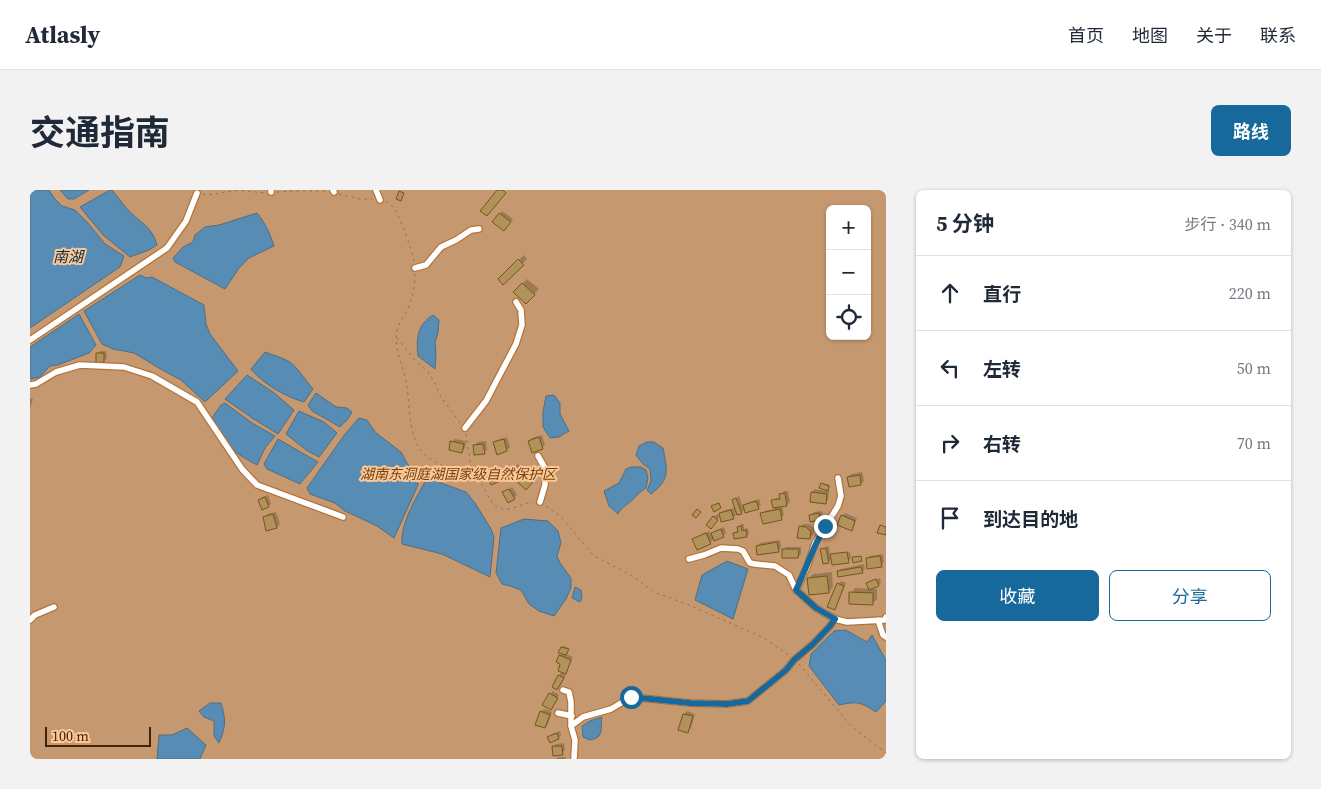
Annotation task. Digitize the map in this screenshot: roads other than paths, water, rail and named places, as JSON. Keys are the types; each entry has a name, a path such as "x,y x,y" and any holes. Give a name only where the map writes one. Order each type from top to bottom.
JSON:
{"street":[{"path":"376,190 380,200"},
{"path":"30,340 167,248 186,221 197,193"},
{"path":"415,268 426,265 441,247 471,230 479,230"},
{"path":"465,428 486,401 516,344 522,325 521,310 516,302"},
{"path":"30,385 36,384 56,372 80,365 124,367 152,376 197,402 242,469 257,485 343,516"},
{"path":"538,456 545,468 545,485 540,502"},
{"path":"796,590 807,567 815,543 838,506 841,496 838,478"},
{"path":"689,559 721,548 738,549 743,551 750,562 775,566 789,575 796,590 816,608 835,619 847,622 885,620 886,617"},
{"path":"30,620 35,615 54,607"},
{"path":"571,726 583,718 611,709 631,697 690,703 727,704 748,701 786,670 835,619"},
{"path":"878,620 883,635 886,637"},
{"path":"563,690 569,692 571,702 574,759"},
{"path":"558,713 572,716"}],"water":[{"name":"南湖","path":"30,190 49,190 62,206 75,210 105,244 124,256 120,267 30,328"},
{"path":"60,190 89,190 74,199 68,199"},
{"path":"110,190 152,233 157,245 130,257 103,235 80,207"},
{"path":"257,213 267,228 274,246 249,258 239,268 225,289 175,262 173,258 183,247 193,242 195,235 205,227 219,225"},
{"path":"140,275 146,278 152,277 204,305 206,324 210,334 238,371 205,402 181,380 134,353 113,349 102,344 84,311"},
{"path":"79,314 96,345 89,353 58,365 50,366 40,377 30,379 30,347"},
{"path":"433,315 439,320 435,342 435,369 418,356 417,350 421,328"},
{"path":"265,352 282,358 295,366 313,389 304,402 275,389 251,369"},
{"path":"247,375 273,392 294,410 278,434 225,399"},
{"path":"316,393 336,407 347,408 352,412 340,427 312,411 308,405"},
{"path":"554,395 560,403 560,414 569,431 559,437 550,438 543,427 543,412 546,396"},
{"path":"225,403 252,423 275,436 265,448 257,465 235,452 223,441 219,434 212,418 221,405"},
{"path":"299,411 324,422 337,433 319,457 306,450 286,434"},
{"path":"359,418 367,420 375,432 401,452 408,465 417,475 418,485 394,538 377,526 345,511 335,503 310,494 307,488 345,434"},
{"path":"278,439 318,462 300,484 267,469 264,464"},
{"path":"647,442 654,442 663,448 666,468 665,479 651,494 647,490 651,481 650,469 636,455 639,446"},
{"path":"641,467 646,470 648,478 646,488 623,507 618,514 609,506 604,491 619,483 626,469"},
{"path":"427,478 466,492 475,503 494,537 490,577 442,554 402,544 406,519"},
{"path":"524,519 548,521 558,531 561,543 557,556 571,578 571,588 554,616 539,611 529,604 521,590 502,584 496,573 501,528"},
{"path":"727,561 748,569 733,619 695,600 702,575"},
{"path":"575,587 581,590 582,598 580,602 572,598"},
{"path":"846,630 867,642 872,635 886,660 886,701 876,712 859,703 839,705 809,666 811,654 834,631"},
{"path":"210,703 221,703 223,709 224,728 219,743 214,736 214,721 204,717 199,711"},
{"path":"602,717 600,735 590,740 583,737 582,726"},
{"path":"187,728 206,745 200,759 157,759 159,735 172,735"}],"park label":[{"name":"湖南东洞庭湖国家级自然保护区","path":"458,474"}]}
